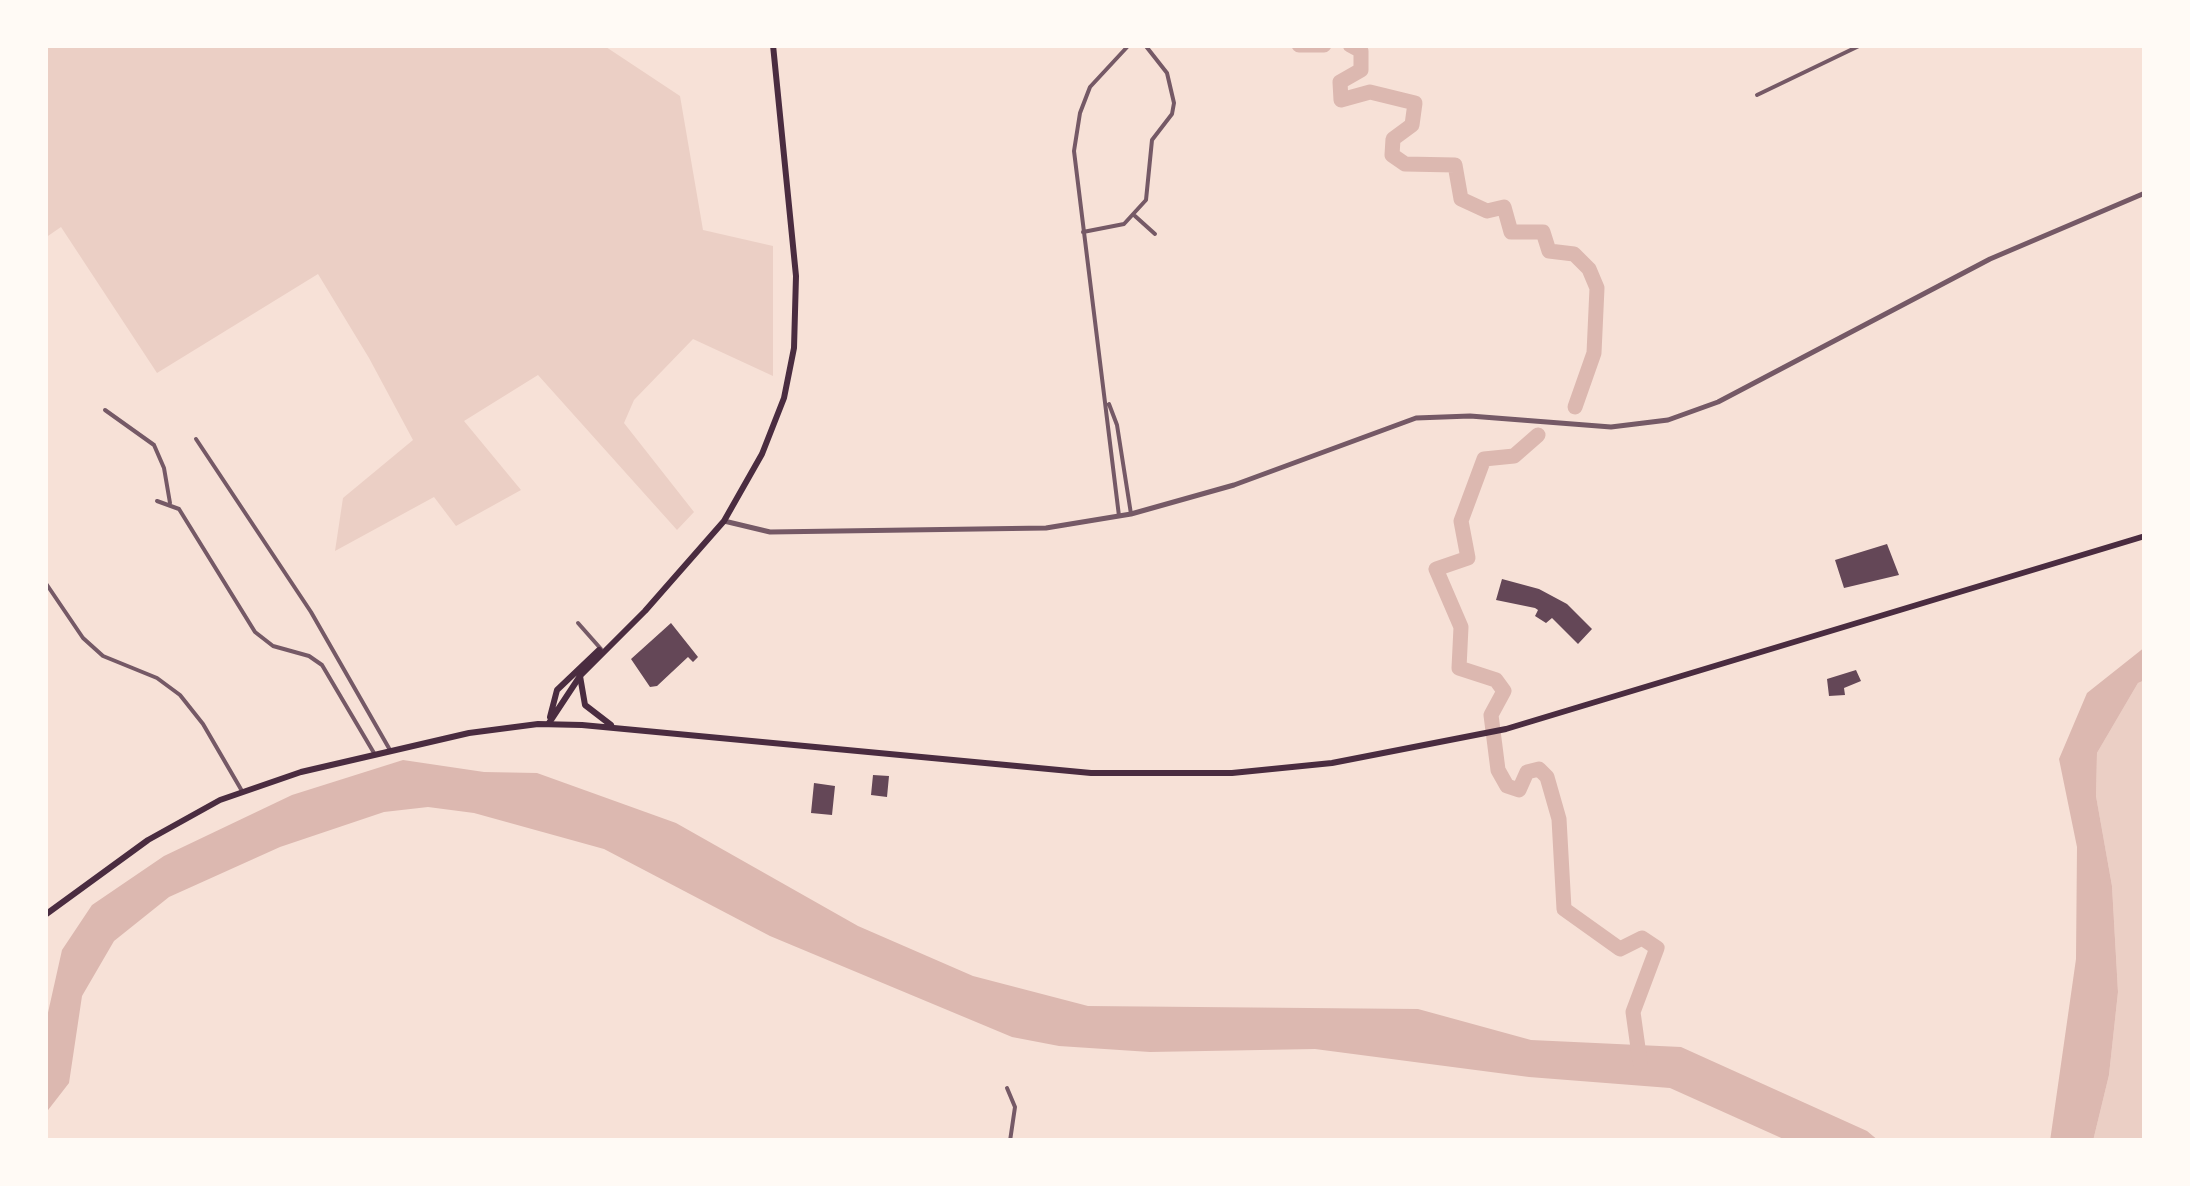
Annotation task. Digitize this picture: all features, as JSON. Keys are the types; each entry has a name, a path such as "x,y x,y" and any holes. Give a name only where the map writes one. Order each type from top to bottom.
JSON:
{"main road":[{"path":"549,723 580,676 724,521 775,424 794,348 796,276 773,45"},
{"path":"45,915 148,840 242,791 468,732 549,723 1092,773 1232,773 1349,761 1506,729 2145,536"},
{"path":"549,723 557,690 632,624"},
{"path":"580,676 580,694 588,710 622,728"}],"street":[{"path":"1119,516 1074,162 1080,113 1095,78 1130,45"},
{"path":"1084,232 1124,224 1136,216 1150,187 1152,140 1172,114 1174,102 1166,74 1145,45"},
{"path":"1757,94 1861,45"},
{"path":"724,521 770,532 1060,527 1130,514 1262,476 1416,418 1460,415 1611,427 1678,417 1718,402 1970,268 2145,193"},
{"path":"1136,216 1155,234"},
{"path":"1107,399 1117,425 1130,514"},
{"path":"104,410 154,445 164,468 170,504"},
{"path":"196,439 311,612 390,750"},
{"path":"157,502 179,509 252,628 273,646 308,656 322,665 374,754"},
{"path":"45,582 83,638 106,659 157,678 180,695 204,724 242,791"},
{"path":"578,623 601,648"},
{"path":"1007,1088 1014,1100 1010,1141"}],"shaded area":[{"path":"45,45 603,45 680,96 703,230 773,246 773,376 693,339 634,400 624,423 694,512 677,530 538,375 464,421 521,490 456,526 434,497 335,551 343,498 413,440 369,358 318,274 157,373 61,227 45,238"},
{"path":"2145,647 2145,680 2138,683 2097,753 2096,796 2112,886 2118,992 2109,1075 2093,1141 2050,1141 2076,959 2077,847 2059,759 2087,693"},
{"path":"2145,680 2145,1141 2093,1141 2109,1075 2118,992 2112,886 2096,796 2097,753 2138,683"},
{"path":"403,760 484,772 537,773 676,823 858,926 973,976 1088,1006 1418,1009 1531,1040 1681,1047 1867,1131 1879,1141 1788,1141 1670,1088 1529,1077 1315,1049 1150,1052 1059,1046 1012,1037 770,936 604,849 474,813 428,807 384,812 280,847 169,897 114,941 82,996 69,1083 45,1114 45,1026 62,950 92,905 164,856 292,795"}],"building":[{"path":"1887,544 1899,575 1844,588 1835,560"},
{"path":"1502,579 1539,589 1567,604 1592,629 1578,644 1552,618 1546,623 1535,616 1535,608 1496,600"},
{"path":"671,623 698,657 693,662 688,657 657,686 650,687 631,659"},
{"path":"1856,670 1861,681 1844,688 1845,695 1829,696 1827,679"},
{"path":"873,775 889,776 887,797 871,795"},
{"path":"814,783 835,786 832,815 811,813"}],"waterway":[{"path":"1299,45 1324,45"},
{"path":"1350,45 1361,51 1361,70 1340,82 1341,100 1370,92 1415,103 1412,125 1393,139 1392,155 1405,164 1455,165 1461,199 1487,211 1504,207 1511,232 1543,232 1549,251 1574,254 1589,269 1597,288 1594,353 1575,407"},
{"path":"1538,435 1514,456 1484,459 1461,521 1468,558 1436,569 1461,627 1459,668 1496,680 1504,691 1491,715 1498,770 1507,786 1519,790 1527,772 1539,769 1547,777 1559,819 1564,909 1620,949 1642,938 1657,948 1633,1012 1640,1062"}]}
